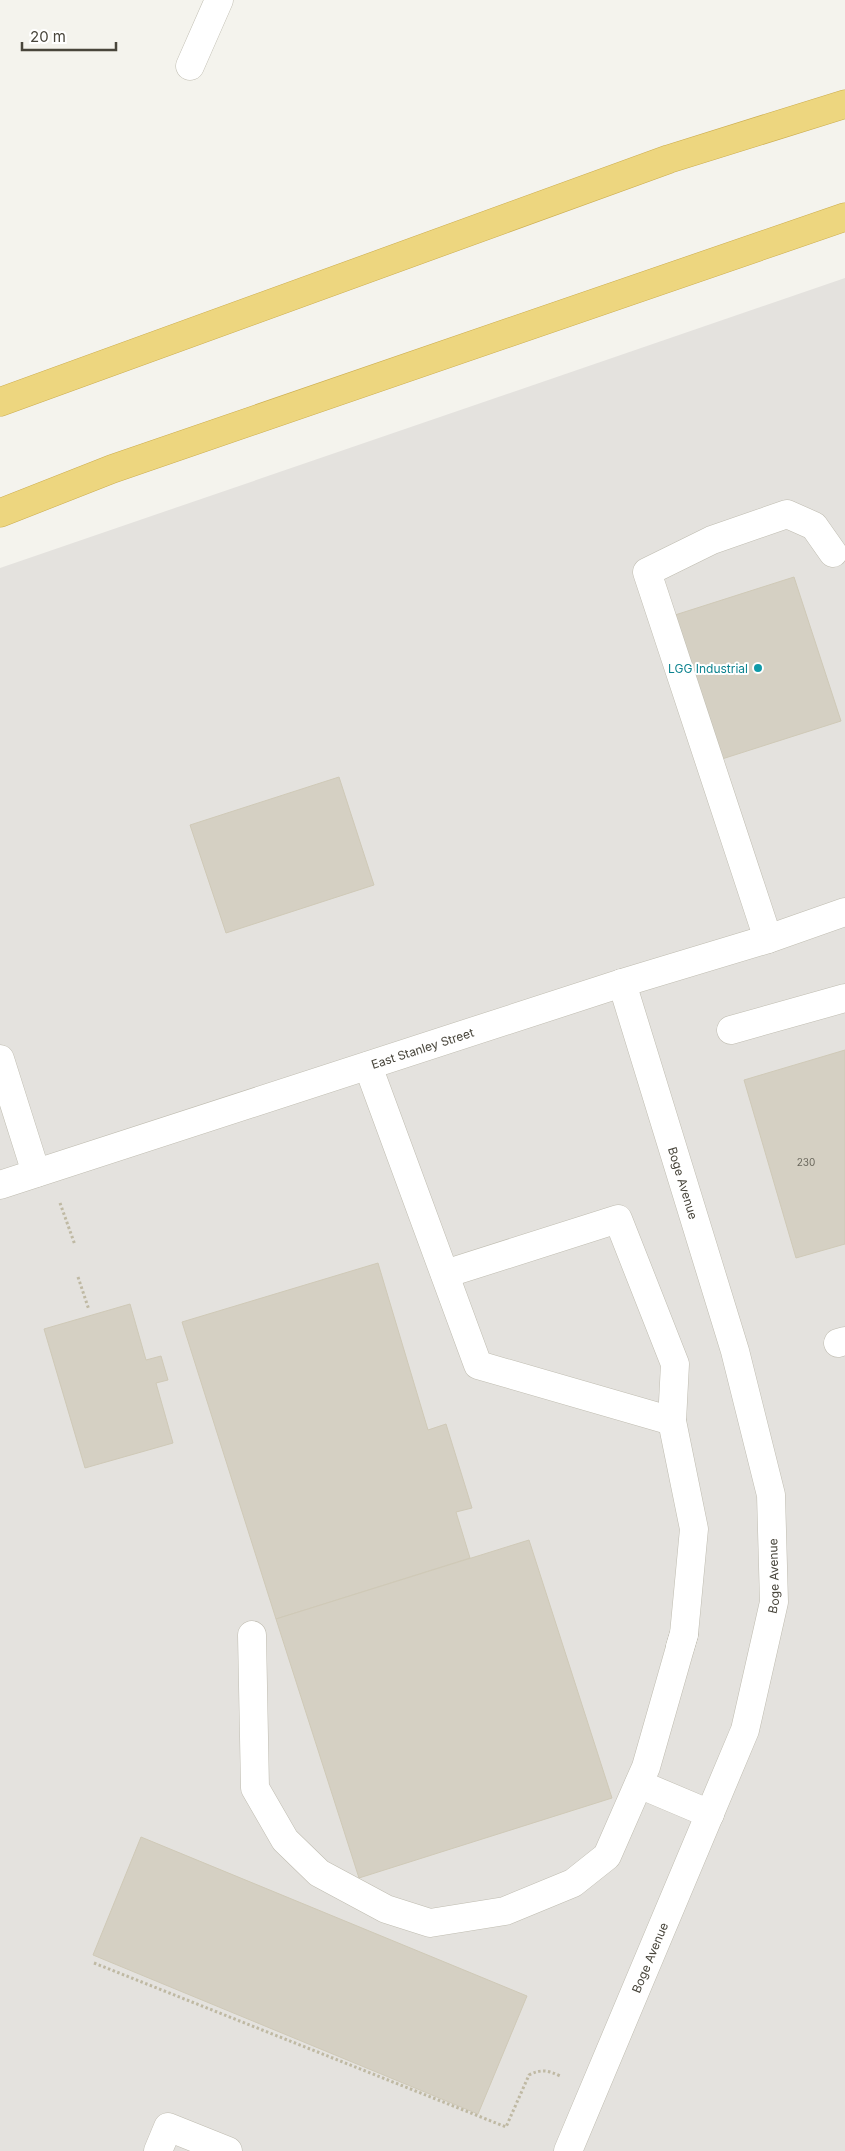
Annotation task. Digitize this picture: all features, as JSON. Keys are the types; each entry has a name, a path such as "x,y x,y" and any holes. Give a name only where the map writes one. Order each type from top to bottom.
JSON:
{"highway":[{"path":"0,402 669,159 845,104"},
{"path":"0,513 112,470 845,217"}],"street":[{"path":"190,66 219,0"},
{"path":"768,939 647,572 712,540 787,514 814,526 833,553"},
{"name":"East Stanley Street","path":"0,1185 622,983 768,939 845,912"},
{"name":"Boge Avenue","path":"568,2151 745,1730 774,1602 771,1495 735,1351 622,983"},
{"path":"731,1030 845,998"},
{"path":"0,1060 36,1173"},
{"path":"368,1066 478,1365 672,1421"},
{"path":"252,1635 255,1788 285,1840 319,1873 386,1908 430,1923 505,1911 573,1883 607,1856 646,1767 682,1640 694,1529 672,1421 675,1364 618,1219 445,1274"},
{"path":"639,1784 710,1814"},
{"path":"158,2151 168,2127 228,2151"}],"path":[{"path":"60,1203 75,1245"},
{"path":"78,1277 89,1310"},
{"path":"94,1963 506,2127 529,2075 540,2070 550,2071 560,2076"}],"shaded area":[{"path":"845,278 845,2151 0,2151 0,568"}],"building":[{"name":"LGG Industrial","path":"794,577 841,721 722,759 675,615"},
{"path":"339,777 374,885 226,933 190,825"},
{"path":"845,1050 845,1244 796,1258 744,1080"},
{"path":"378,1263 428,1430 446,1424 472,1508 456,1512 470,1558 276,1619 182,1322"},
{"path":"130,1304 146,1360 161,1356 168,1380 156,1383 173,1443 85,1468 44,1329"},
{"path":"529,1540 612,1798 359,1878 276,1619"},
{"path":"141,1837 527,1996 478,2114 93,1955"}],"place":[{"name":"LGG Industrial","path":"758,668"}]}
